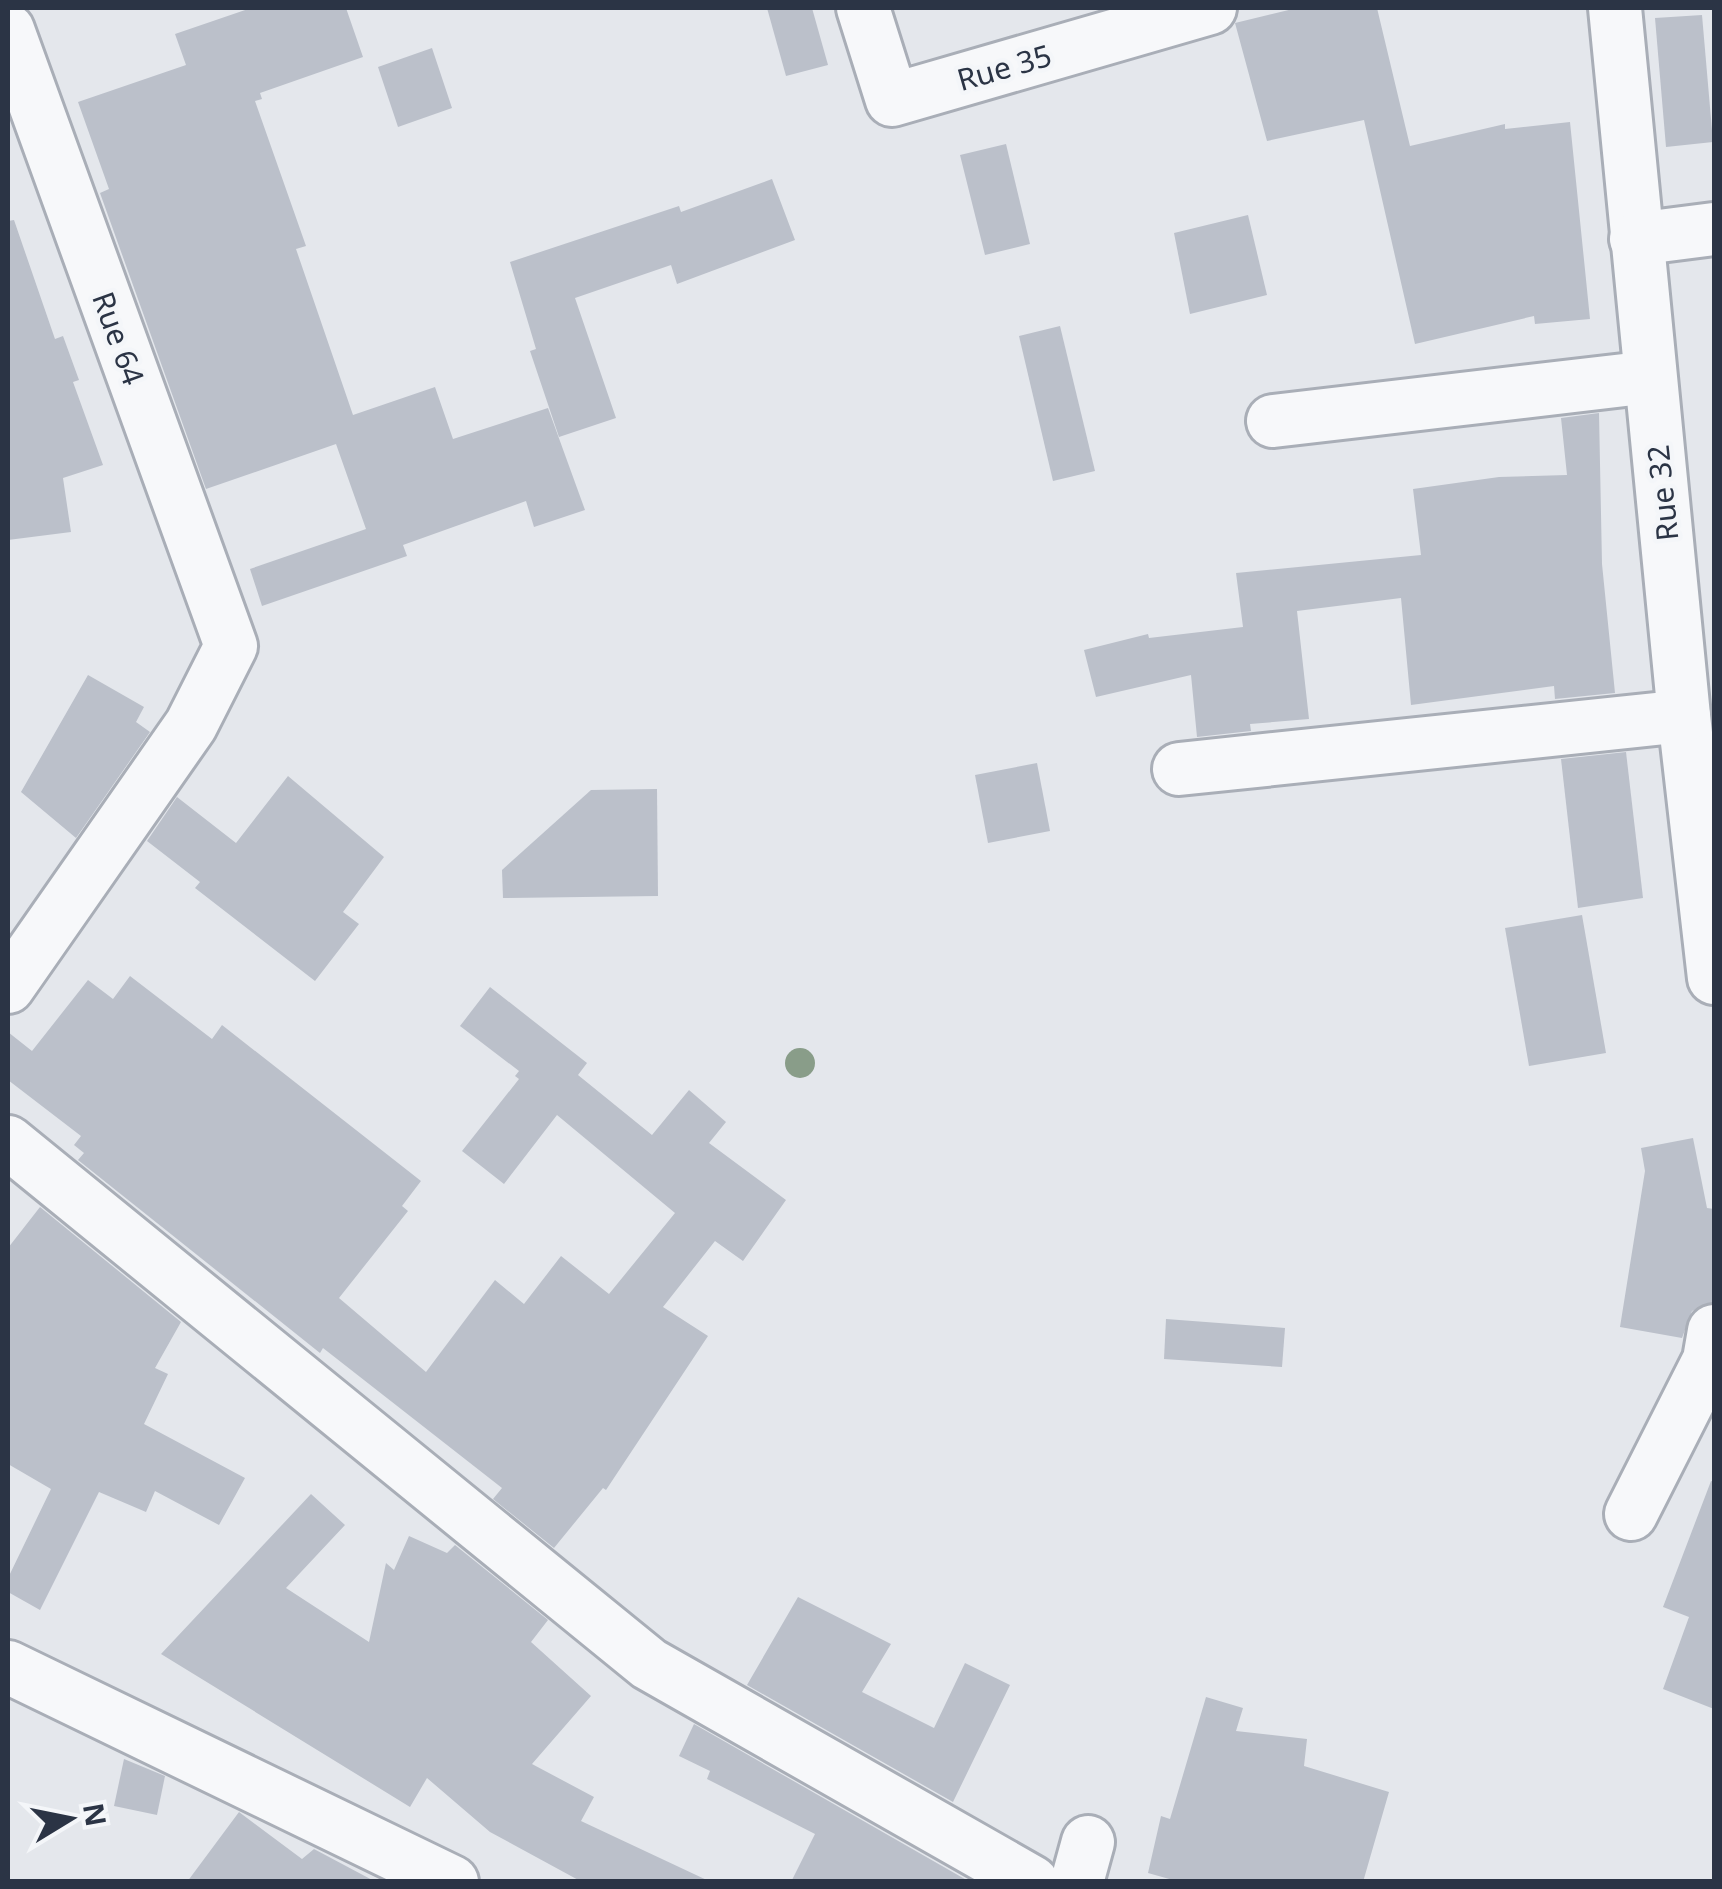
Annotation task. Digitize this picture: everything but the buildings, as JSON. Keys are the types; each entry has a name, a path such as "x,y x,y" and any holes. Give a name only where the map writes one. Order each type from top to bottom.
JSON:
{"street":[{"path":"8,12 22,8"},
{"name":"Rue 35","path":"863,8 892,100 1210,8"},
{"name":"Rue 32","path":"1615,8 1684,716 1714,978"},
{"name":"Rue 64","path":"8,30 231,646 191,725 8,987"},
{"path":"1636,239 1714,229"},
{"path":"1273,421 1650,377"},
{"path":"1179,770 1684,716"},
{"path":"8,1142 649,1664 1032,1882"},
{"path":"1631,1514 1709,1360 1714,1332"},
{"path":"8,1667 452,1882"}]}
